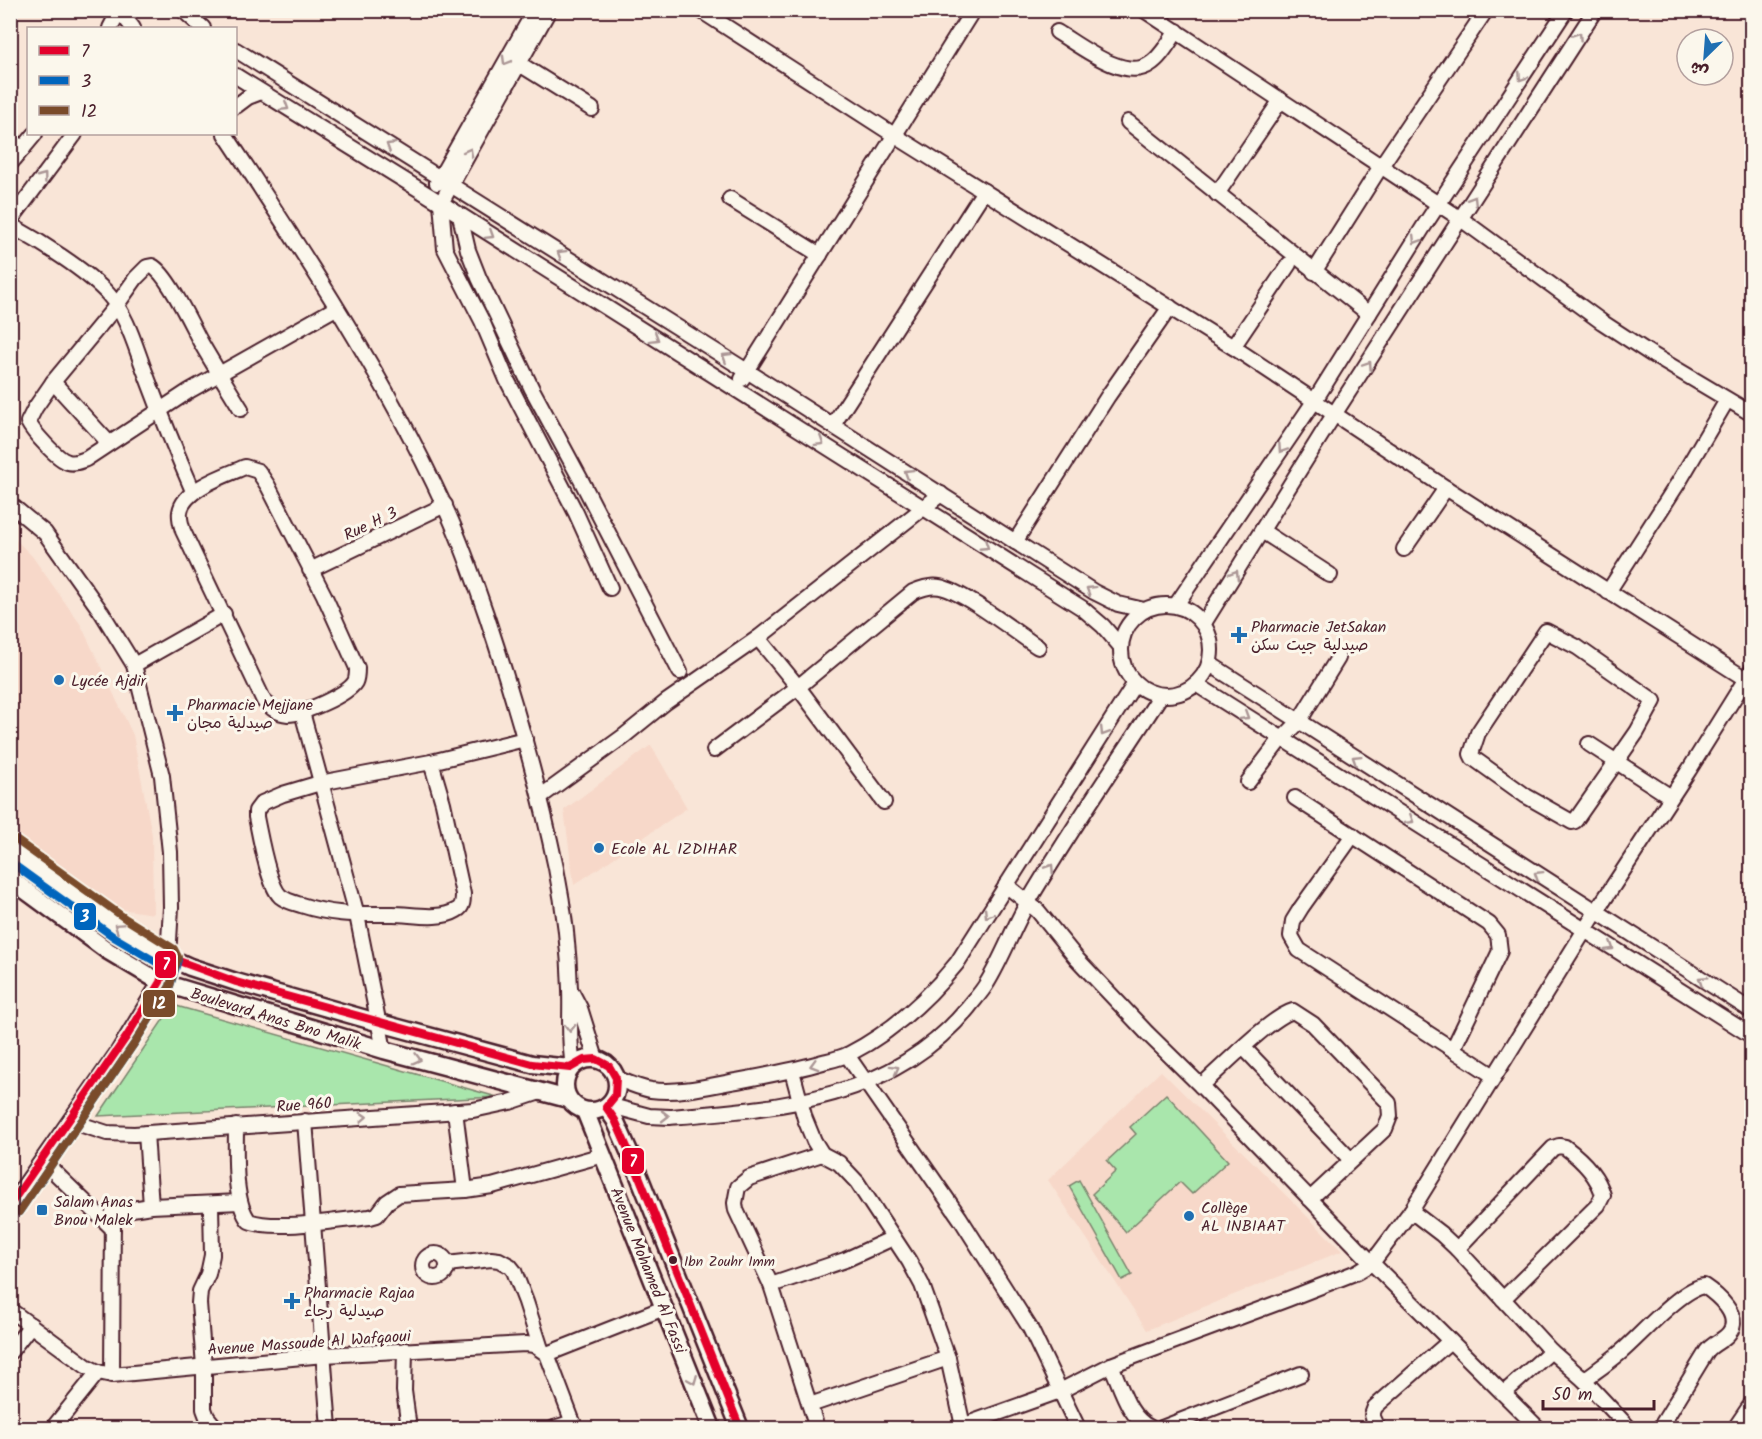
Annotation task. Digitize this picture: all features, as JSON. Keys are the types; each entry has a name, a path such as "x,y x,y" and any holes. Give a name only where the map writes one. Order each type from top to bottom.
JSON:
{"street":[{"path":"178,10 184,27"},
{"path":"183,10 202,27"},
{"path":"446,181 535,10"},
{"path":"549,10 435,199 446,249 482,321 507,380 576,513 609,588"},
{"path":"700,10 894,135 1233,347 1608,592 1749,677 1596,912 1411,1211 1372,1263 1357,1272 1111,1365 1059,1391 959,1427 948,1358 922,1285 875,1208 845,1168 839,1162 822,1154 814,1141 792,1071"},
{"path":"736,388 973,10"},
{"path":"1144,10 1439,204 1602,322 1752,414"},
{"path":"1314,272 1381,166 1486,10"},
{"path":"1176,605 1315,400 1439,204 1566,10"},
{"path":"1204,623 1335,413 1595,10"},
{"path":"111,27 119,11 132,27"},
{"path":"1057,32 1116,65 1141,69 1152,63 1177,31"},
{"path":"237,51 833,425 1105,599 1144,610"},
{"path":"518,63 592,109"},
{"path":"237,77 736,388 1082,608 1103,626 1120,646"},
{"path":"237,104 261,92"},
{"path":"1217,194 1281,100"},
{"path":"1128,122 1369,314"},
{"path":"1490,128 1509,142"},
{"path":"10,164 34,135"},
{"path":"10,220 74,135"},
{"path":"226,135 375,371 445,505 468,562 511,690 540,797 556,870 565,924 570,990 569,1034 572,1067 564,1083 568,1099 573,1105 585,1111 600,1110 607,1106 617,1090 616,1078 609,1066 596,1059 584,1060 572,1067"},
{"path":"10,138 23,149"},
{"path":"833,425 984,191"},
{"path":"729,199 820,255"},
{"path":"460,216 468,250 479,278 532,389 680,672"},
{"path":"10,225 34,238 74,266 108,294 130,331 193,491"},
{"path":"1233,347 1289,264"},
{"path":"241,409 219,373 174,293 156,268 147,267 53,382 28,422 34,432 64,460 71,463 86,459 219,373 336,308"},
{"path":"1015,542 1108,396 1170,307"},
{"path":"53,382 109,443"},
{"path":"1608,592 1675,488 1727,400"},
{"path":"245,467 258,471 268,486 310,570 348,647 357,668 357,676 350,688 341,695 302,712 288,714 272,709 264,701 183,531 180,521 181,506 193,491 245,467"},
{"path":"1404,549 1446,488"},
{"path":"540,797 624,736 666,702 758,638 941,494"},
{"path":"10,504 45,533 102,613 134,665 154,739 166,808 171,907 168,957 160,982 117,1053 10,1206"},
{"name":"Rue H 3","path":"310,570 445,505"},
{"path":"1262,531 1330,575"},
{"path":"714,750 798,687 913,592 923,588 937,586 955,592 1038,647"},
{"path":"1160,604 1176,605 1196,615 1204,623 1210,636 1212,650 1202,679 1179,693 1161,695 1147,691 1135,683 1122,660 1120,646 1123,633 1132,620 1144,610 1160,604"},
{"path":"134,665 224,614"},
{"path":"1544,632 1577,647 1653,699 1637,732 1618,762 1578,819 1572,822 1526,796 1473,758 1472,749 1478,733 1544,632"},
{"path":"758,638 798,687 884,802"},
{"path":"1248,782 1282,739 1298,723 1338,658"},
{"path":"1209,664 1752,1011"},
{"path":"616,1078 641,1088 668,1091 792,1071 847,1056 906,1017 933,993 957,963 1135,683"},
{"path":"1196,684 1752,1036"},
{"path":"607,1106 649,1116 670,1117 801,1101 865,1083 897,1069 927,1048 956,1022 987,984 1028,903 1161,695"},
{"path":"302,712 357,915 384,1050"},
{"path":"431,762 443,803 463,894 461,907 456,911 430,916 357,915 326,912 280,896 270,881 256,817 258,806 267,800 320,783 431,762 525,739"},
{"path":"1589,744 1671,797"},
{"path":"1295,798 1489,924 1498,934 1500,951 1453,1049"},
{"path":"1353,835 1293,921 1291,936 1299,950 1494,1076"},
{"name":"Boulevard Anas Bno Malik","path":"10,849 105,918 168,957 236,982 380,1023 532,1064 572,1067"},
{"name":"Boulevard Anas Bno Malik","path":"10,879 108,951 160,982 384,1050 568,1099"},
{"path":"1006,885 1038,911 1077,959 1147,1033 1449,1341 1538,1428"},
{"path":"570,990 580,1008 596,1059"},
{"path":"1201,1086 1244,1048 1287,1013 1293,1011 1313,1024 1349,1061 1389,1103 1391,1109 1389,1123 1310,1199"},
{"path":"1244,1048 1351,1160"},
{"path":"847,1056 960,1218 1030,1328 1078,1428"},
{"name":"Rue 960","path":"70,1121 107,1133 146,1133 455,1111 492,1107 540,1092"},
{"name":"Avenue Mohamed Al Fassi","path":"607,1106 631,1156 740,1428"},
{"path":"455,1111 465,1190"},
{"name":"Avenue Mohamed Al Fassi","path":"585,1111 712,1428"},
{"path":"304,1121 329,1428"},
{"path":"236,1126 240,1202 249,1221 264,1225 313,1223 374,1216 387,1202 399,1194 492,1186 603,1155"},
{"path":"146,1133 151,1206"},
{"path":"1457,1249 1553,1148 1565,1147 1593,1175 1600,1184 1603,1195 1598,1205 1503,1299"},
{"path":"817,1428 771,1285 736,1210 735,1203 738,1187 749,1178 822,1154"},
{"path":"43,1161 113,1229"},
{"path":"53,1428 105,1373 112,1214 115,1210 240,1202"},
{"path":"211,1204 212,1255 198,1303 204,1366 204,1410 216,1428"},
{"path":"1411,1211 1457,1249 1551,1351 1584,1380 1629,1428"},
{"path":"771,1285 845,1260 893,1238"},
{"path":"447,1264 500,1260 514,1271 574,1425 554,1428"},
{"path":"1584,1380 1620,1353 1690,1291 1698,1286 1704,1286 1730,1312 1732,1328 1729,1334 1707,1351 1660,1428"},
{"path":"544,1351 664,1308"},
{"path":"10,1310 86,1366 105,1373"},
{"path":"10,1352 31,1325"},
{"path":"1378,1428 1372,1414 1375,1407 1449,1341"},
{"name":"Avenue Massoude Al Wafqaoui","path":"105,1373 405,1350 526,1344 544,1351"},
{"path":"405,1350 404,1391 409,1428"},
{"path":"1504,1393 1551,1351"},
{"path":"810,1405 948,1358"},
{"path":"1111,1365 1134,1416 1151,1428"},
{"path":"1161,1428 1301,1374"},
{"path":"1735,1428 1752,1403"}],"shaded area":[{"name":"Lycée Ajdir","path":"11,535 32,556 81,625 133,735 152,835 153,914 121,909 11,830"},
{"name":"Ecole AL IZDIHAR","path":"651,745 687,808 574,885 564,810"},
{"name":"Collège AL INBIAAT","path":"1161,1071 1342,1251 1147,1330 1048,1180"}],"green space":[{"path":"173,1005 497,1097 98,1116"},
{"path":"1166,1094 1228,1161 1192,1194 1180,1182 1126,1232 1092,1194 1116,1171 1107,1161 1136,1134 1130,1127"},
{"path":"1079,1180 1132,1275 1122,1280 1069,1186"}],"transit line":[{"name":"12","path":"16,840 126,919 174,949 178,957 170,986 136,1041 19,1212"},
{"name":"3","path":"10,862 114,937 163,966"},
{"name":"7","path":"10,1205 127,1036 160,982 168,957 236,982 532,1064 570,1068 584,1060 596,1059 609,1066 616,1078 615,1096 606,1107 615,1120 631,1156 740,1428"},
{"name":"3","path":"19,1212 136,1041 170,986 178,960"}],"place":[{"name":"Pharmacie JetSakan صيدلية جيت سكن","path":"1239,635"},
{"name":"Lycée Ajdir","path":"59,680"},
{"name":"Pharmacie Mejjane صيدلية مجان","path":"175,713"},
{"name":"Ecole AL IZDIHAR","path":"599,848"},
{"name":"Salam Anas Bnou Malek","path":"42,1210"},
{"name":"Collège AL INBIAAT","path":"1189,1216"},
{"name":"Ibn Zouhr Imm","path":"673,1260"},
{"name":"Pharmacie Rajaa صيدلية رجاء","path":"292,1301"}]}
